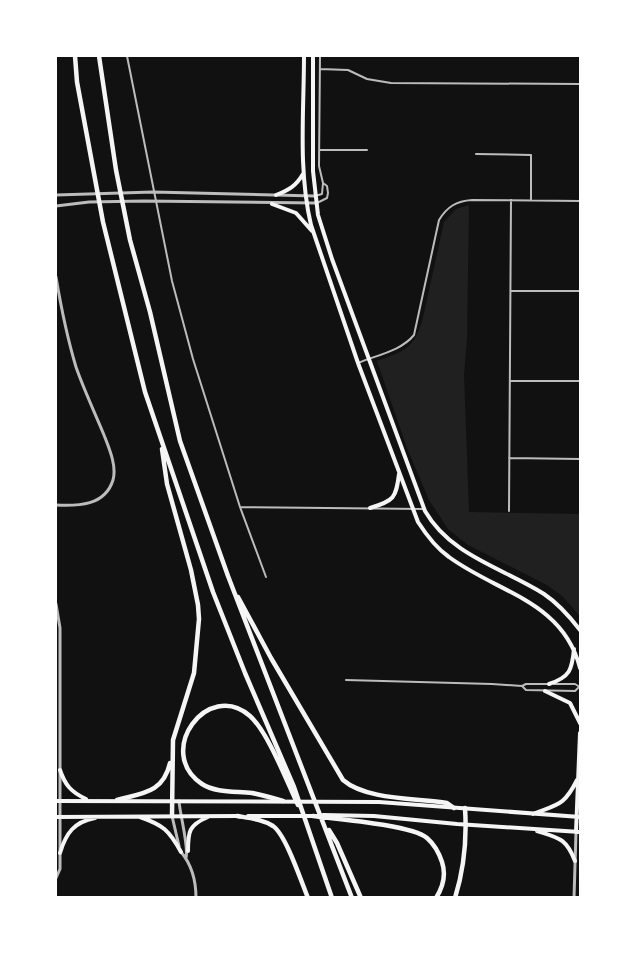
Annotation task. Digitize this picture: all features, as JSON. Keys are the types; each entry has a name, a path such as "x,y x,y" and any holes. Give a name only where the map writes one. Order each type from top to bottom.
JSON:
{"highway":[{"path":"75,56 77,81 103,222 142,381 217,602 294,787 332,897"},
{"path":"99,56 129,240 150,312 180,441 228,576 352,897"},
{"path":"117,800 153,790 168,770 174,734 191,686 196,662 198,604 167,484 159,432"},
{"path":"228,576 270,658 343,780 352,787 366,792 447,803 454,808"},
{"path":"283,801 253,793 211,788 199,781 190,772 184,755 186,733 197,717 213,709 228,708 243,711 255,722 282,770 313,839"},
{"path":"172,752 172,816"},
{"path":"455,897 462,870 466,825 465,808"},
{"path":"237,816 258,819 277,829 308,897"},
{"path":"313,816 339,817 406,828 428,838 440,854 443,866 442,885 436,897"},
{"path":"323,821 337,843 361,897"}],"main road":[{"path":"304,56 303,173 306,204 313,232 358,363 412,509 431,541 448,557 539,608 563,630 574,648 580,668"},
{"path":"313,56 313,171 316,203 323,233 423,509 449,542 546,595 580,630"},
{"path":"276,195 296,185 303,173"},
{"path":"272,204 296,213 313,232"},
{"path":"370,508 387,503 394,498 399,473"},
{"path":"549,684 566,675 572,665 574,648"},
{"path":"545,691 570,703 580,723"},
{"path":"339,817 374,816 578,832 580,733"},
{"path":"60,770 64,784 73,792 89,800"},
{"path":"532,814 558,805 569,797 579,777"},
{"path":"58,801 338,801 579,817"},
{"path":"60,853 67,832 89,819 103,816"},
{"path":"136,816 164,827 181,852"},
{"path":"188,851 189,833 193,825 211,816"},
{"path":"58,817 313,816"},
{"path":"530,830 561,840 569,846 575,861"}],"street":[{"path":"127,56 172,281 240,507 266,577"},
{"path":"56,195 141,192 305,196 322,194 323,183 319,166 320,56"},
{"path":"320,69 348,70 367,79 391,83 580,84"},
{"path":"320,150 367,150"},
{"path":"477,154 531,155 531,200"},
{"path":"56,206 74,203 144,201 306,204 322,202 327,198 327,186 323,183"},
{"path":"358,363 404,344 414,334 437,228 444,213 456,203 464,200 580,201"},
{"path":"509,511 511,200"},
{"path":"56,277 77,369 108,444 115,468 114,479 102,497 89,504 56,506"},
{"path":"511,291 580,291"},
{"path":"510,381 580,381"},
{"path":"509,459 580,459"},
{"path":"240,507 423,509"},
{"path":"56,604 60,628 58,801 60,869 56,878"},
{"path":"346,680 522,686 526,684 575,684 580,687 575,691 545,691 526,690 522,686"},
{"path":"178,801 188,851 186,858"},
{"path":"172,816 181,852 194,876 196,897"},
{"path":"574,897 578,832"}],"shaded area":[{"path":"469,205 467,338 464,375 469,512 580,514 580,616 562,596 547,585 468,545 448,529 429,500 407,448 377,361 406,349 414,339 422,322 444,222 456,209"}]}
